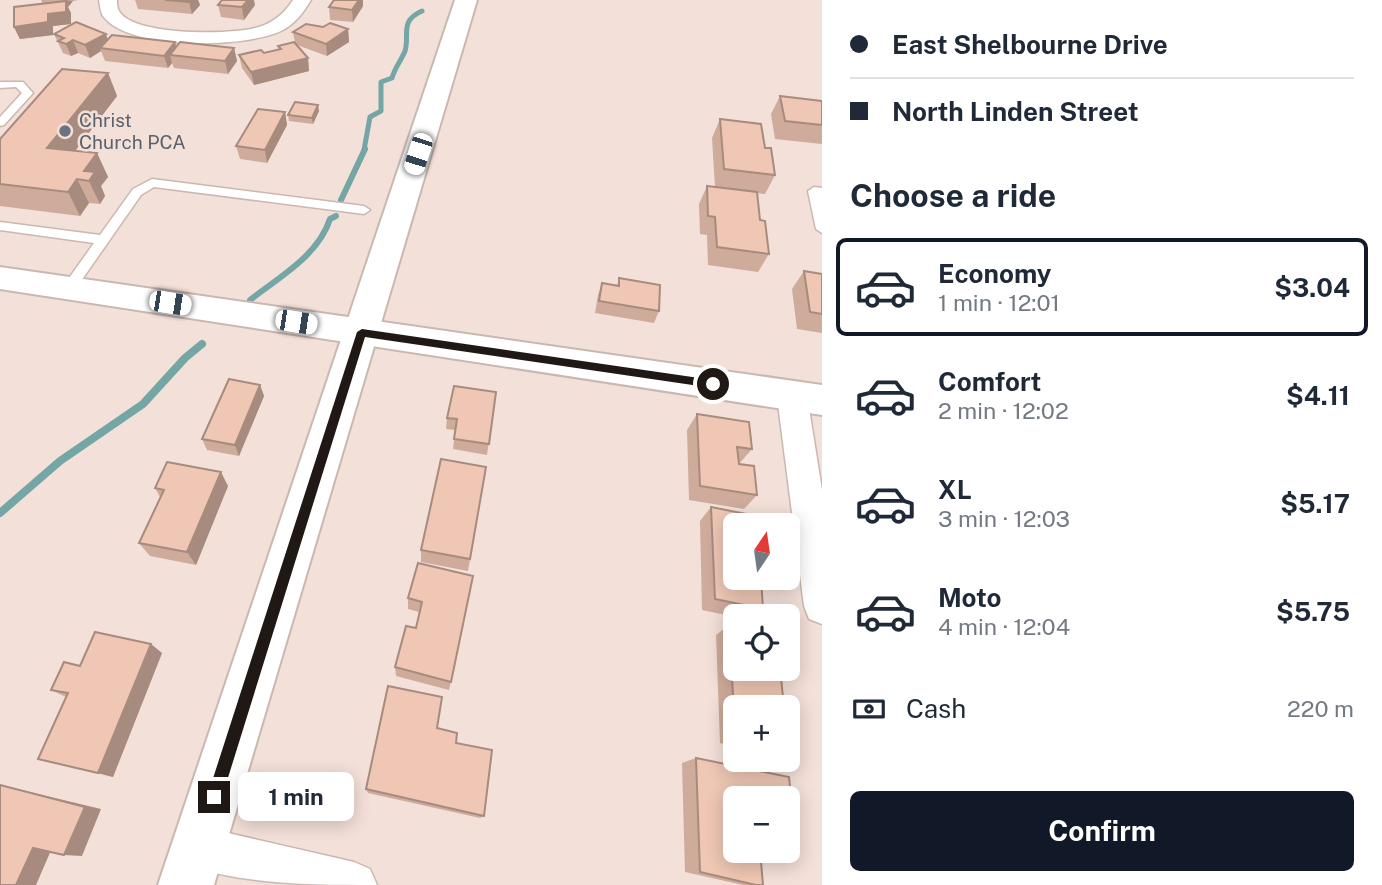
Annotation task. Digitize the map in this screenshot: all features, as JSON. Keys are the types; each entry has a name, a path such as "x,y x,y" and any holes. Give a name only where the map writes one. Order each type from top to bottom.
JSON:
{"main road":[{"path":"192,867 467,0"},
{"path":"0,278 807,398"}],"street":[{"path":"108,0 108,12 121,24 146,31 224,38 258,33 285,21 302,0"},
{"path":"807,398 822,606"},
{"path":"192,867 354,885"}],"lane":[{"path":"0,85 19,85 28,93 0,123"},
{"path":"69,288 137,192 152,183 364,210"},
{"path":"822,192 814,191 822,229"},
{"path":"0,226 103,240"}],"building":[{"path":"222,0 248,0 242,7 218,5"},
{"path":"334,0 359,0 352,10 329,7"},
{"path":"66,1 66,12 48,14 48,22 14,27 14,7"},
{"path":"76,22 106,34 85,45 73,40 66,44 58,41 64,38 54,34"},
{"path":"330,23 348,29 326,44 293,32 306,24 323,27"},
{"path":"112,35 175,42 164,56 100,48"},
{"path":"180,42 234,48 225,61 170,55"},
{"path":"294,42 308,58 251,72 239,55 281,49 278,46"},
{"path":"62,69 108,73 47,148 97,153 84,171 95,172 89,181 77,179 68,192 0,184 0,139"},
{"path":"780,96 822,101 822,125 785,121"},
{"path":"295,102 318,105 312,118 288,115"},
{"path":"258,109 285,112 265,150 236,146"},
{"path":"720,119 761,124 765,148 771,148 775,175 724,169"},
{"path":"707,186 757,192 760,220 765,221 769,254 717,247 715,217 708,216"},
{"path":"804,271 822,274 822,314 810,312"},
{"path":"619,278 660,285 659,311 599,301 602,283 619,286"},
{"path":"229,379 260,385 235,445 202,439"},
{"path":"454,386 496,392 489,444 454,439 457,419 447,418"},
{"path":"697,414 749,422 752,449 737,447 739,464 754,466 757,495 700,486"},
{"path":"441,459 486,467 470,559 421,550"},
{"path":"167,462 221,472 187,552 139,543 164,490 155,488"},
{"path":"711,507 742,513 723,513 723,590 762,590 763,604 739,604 715,599"},
{"path":"418,563 473,576 451,682 395,667 406,626 416,628 422,602 408,598"},
{"path":"95,632 151,644 98,773 38,759 68,693 51,690 64,662 80,666"},
{"path":"732,681 781,681 783,695 733,695"},
{"path":"388,686 442,697 437,728 457,733 456,743 492,750 484,816 366,789"},
{"path":"696,758 723,764 723,772 765,772 789,777 790,786 723,786 723,863 761,863 763,885 700,872"},
{"path":"0,785 85,807 64,855 33,848 16,885 0,885"}],"waterway":[{"path":"364,150 370,117 381,111 381,82 392,78 405,51 410,19 422,11"},
{"path":"341,200 365,149"},
{"path":"250,300 307,255 317,244 330,219 336,216"},
{"path":"0,513 60,461 143,404 185,358 202,344"}],"place":[{"name":"Christ Church PCA","path":"65,131"}],"route":[{"path":"214,797 362,332 713,384"}]}
